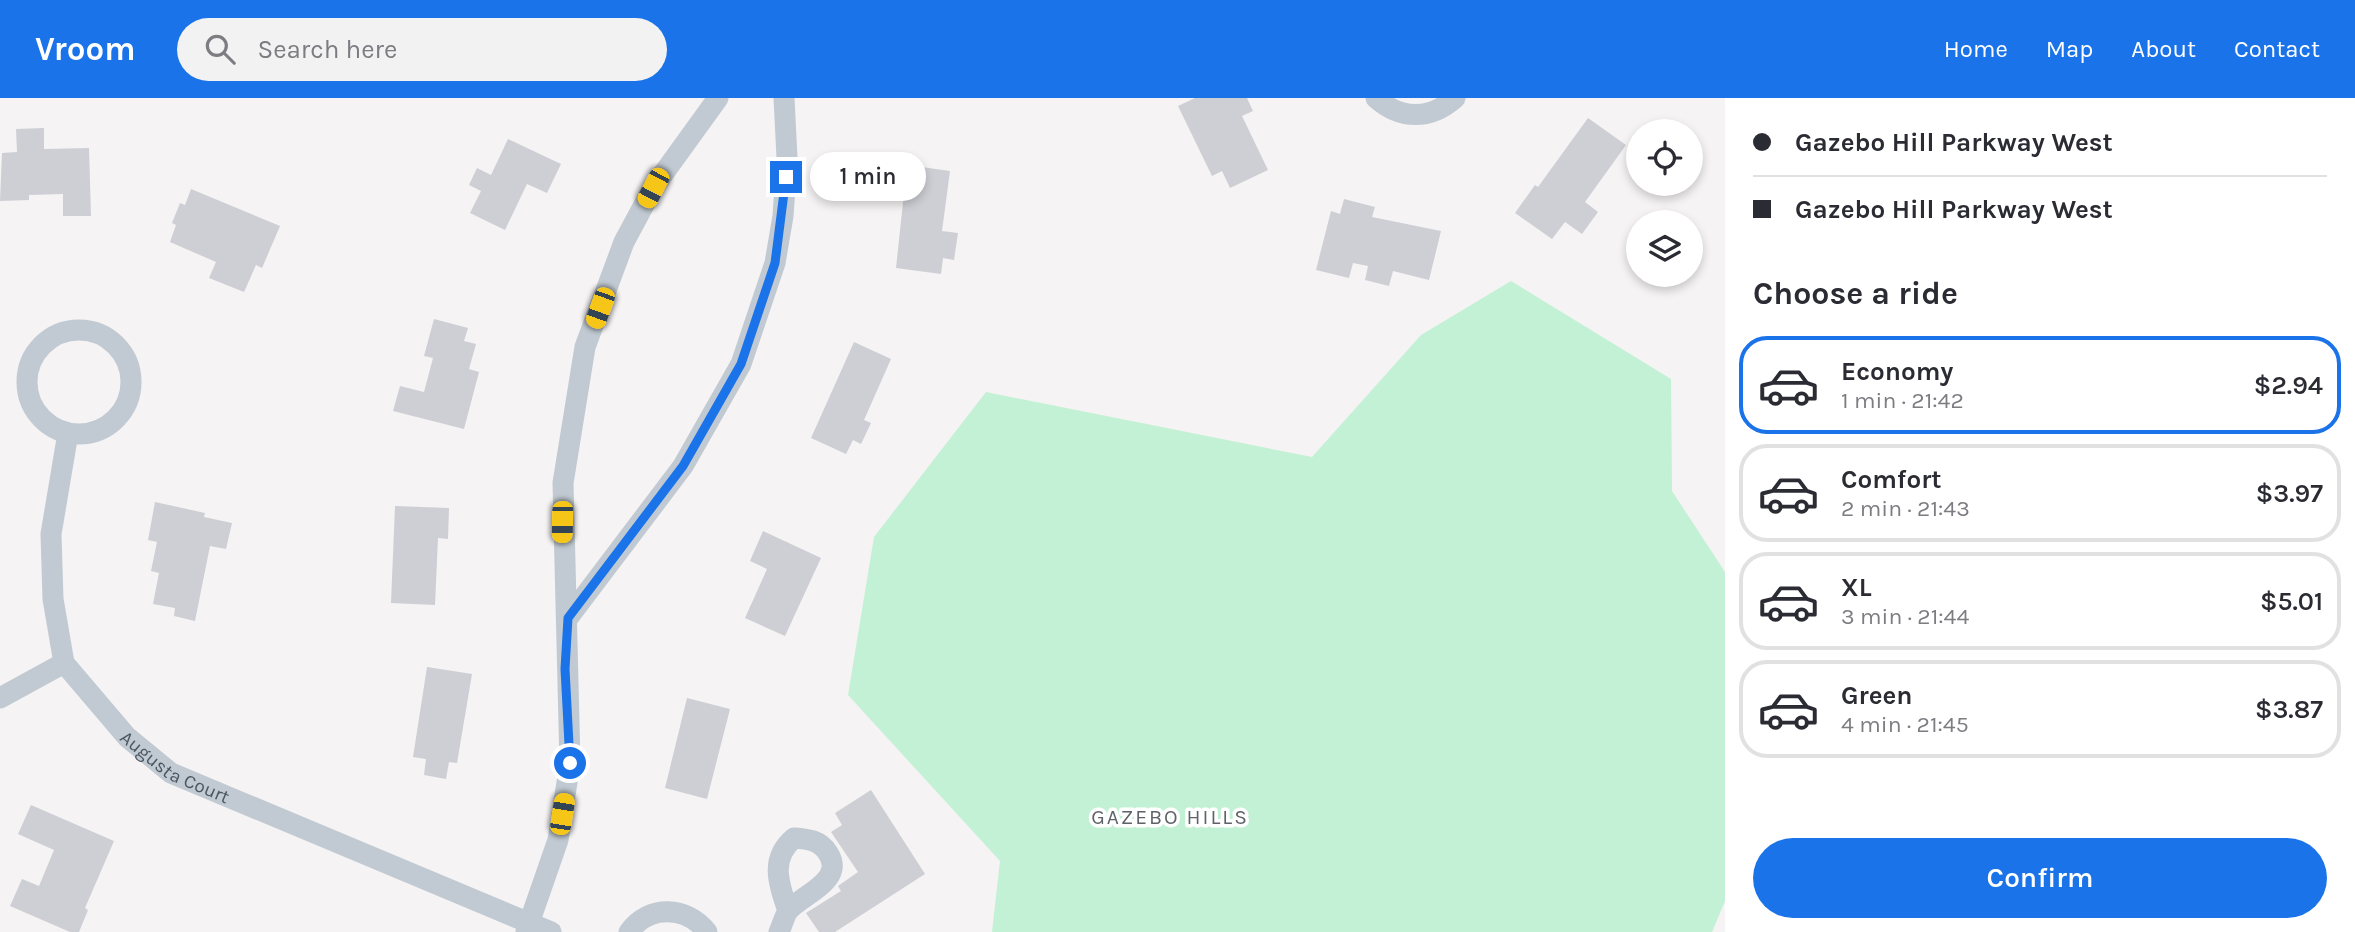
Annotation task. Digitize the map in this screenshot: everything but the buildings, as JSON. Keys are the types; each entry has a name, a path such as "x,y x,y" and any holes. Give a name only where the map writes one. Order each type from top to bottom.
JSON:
{"street":[{"path":"527,929 558,840 570,763 565,669 568,618 562,541 563,483 585,348 624,243 653,188 718,98"},
{"path":"568,618 683,466 741,364 775,263 783,216 787,158 784,98"},
{"path":"1376,98 1392,110 1409,116 1428,114 1444,107 1455,98"},
{"path":"79,330 96,333 111,341 122,354 129,370 131,387 126,404 116,418 102,428 86,434 68,433 52,427 35,409 27,386 28,369 36,353 47,341 62,333 79,330"},
{"name":"Augusta Court","path":"68,433 51,534 52,599 64,663 127,737 171,774 527,929 551,932"},
{"path":"0,698 64,663"},
{"path":"629,932 647,915 663,911 679,912 694,918 707,932"},
{"path":"779,932 788,911"}],"green space":[{"path":"1511,281 1671,379 1672,491 1725,572 1725,901 1712,932 992,932 1000,861 848,695 874,537 986,392 1312,457 1421,335"}],"district":[{"name":"GAZEBO HILLS","path":"1170,817"}],"route":[{"path":"570,763 565,669 568,618 683,466 741,364 775,263 786,177"}]}
